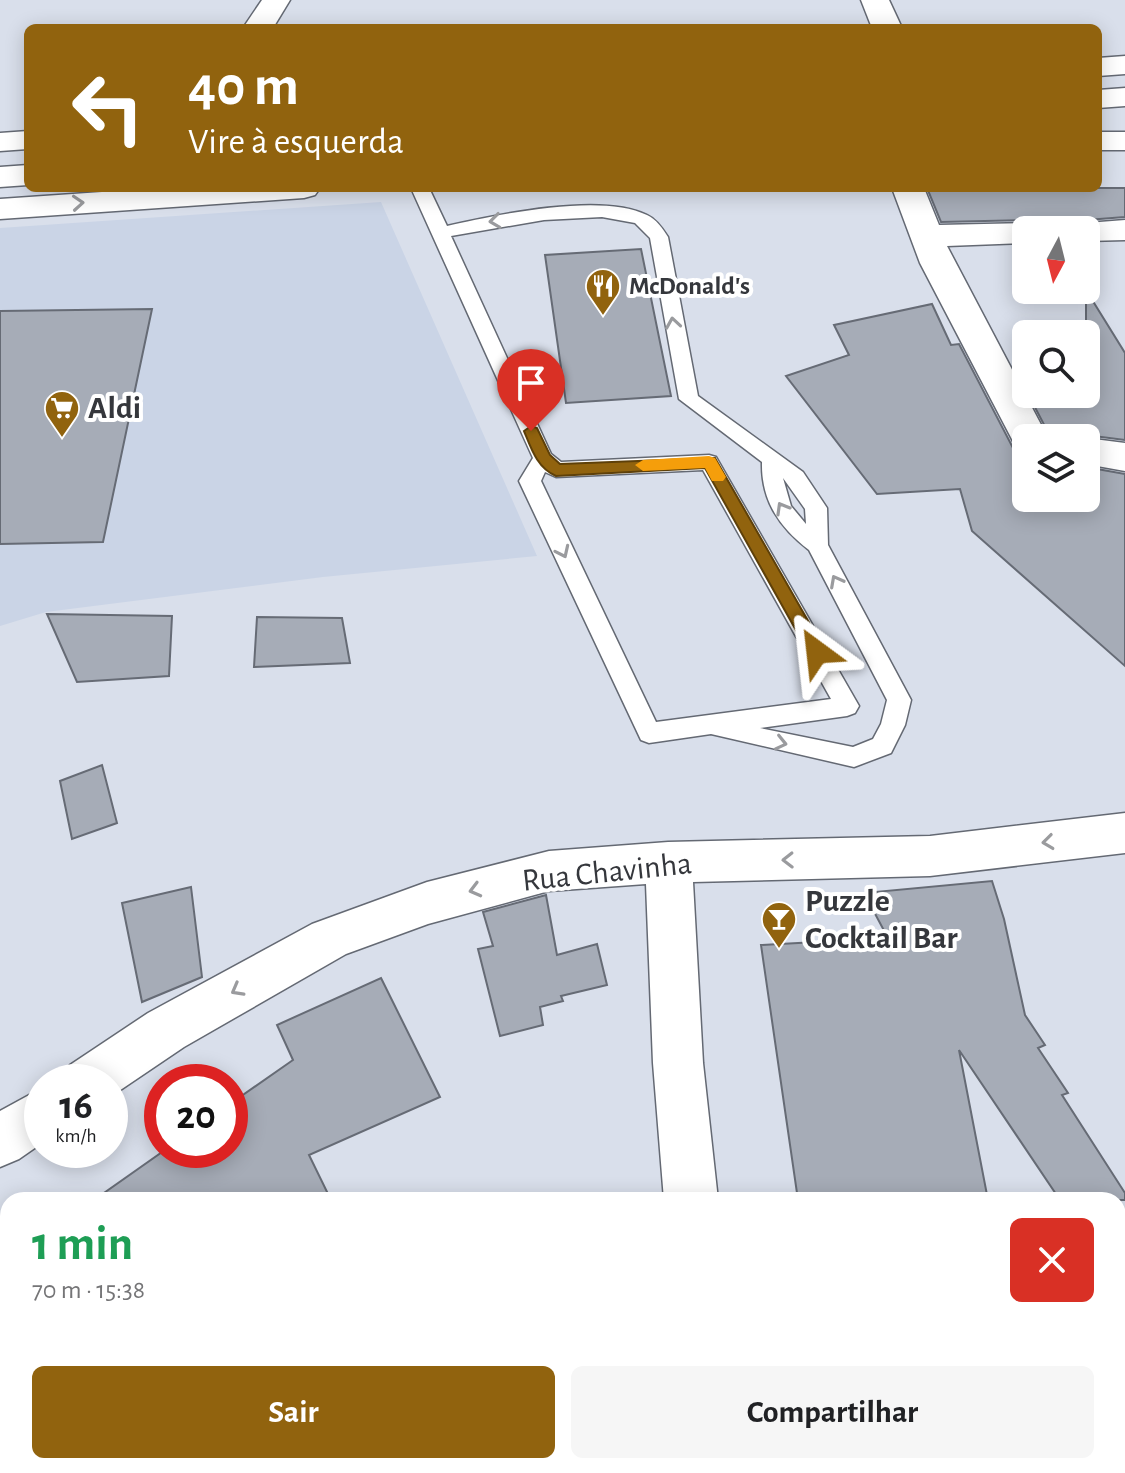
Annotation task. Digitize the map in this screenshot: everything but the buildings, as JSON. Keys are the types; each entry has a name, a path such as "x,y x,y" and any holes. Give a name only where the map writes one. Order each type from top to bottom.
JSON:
{"street":[{"path":"261,24 276,0"},
{"path":"875,0 885,24"},
{"path":"1102,67 1125,65"},
{"path":"1102,99 1125,97"},
{"path":"0,142 24,140"},
{"path":"1102,141 1125,141"},
{"path":"0,177 24,175"},
{"path":"0,209 246,192"},
{"path":"909,192 925,236 1022,424"},
{"path":"1100,231 1125,230"},
{"path":"925,236 1012,233"},
{"path":"1100,453 1125,457"},
{"name":"Rua Chavinha","path":"115,1064 166,1030 329,939 427,903 549,871 668,862 930,856 1125,833"},
{"path":"668,862 678,1063 690,1192"},
{"path":"0,1141 24,1125"}],"lane":[{"path":"422,192 543,458 556,470 709,462 847,706 649,733 530,481 543,458"},
{"path":"442,233 481,223 534,217 600,212 640,218 659,237 689,399 796,477 816,508 817,545"},
{"path":"705,726 854,757 882,746 893,725 899,700 817,545 798,531 776,501 770,480 772,459"}],"shaded area":[{"path":"381,202 537,556 323,577 46,612 0,626 0,228"}],"slow traffic":[{"path":"643,465 709,462 718,477"}],"place":[{"name":"McDonald's","path":"603,317"},
{"name":"Aldi","path":"62,439"},
{"name":"Puzzle Cocktail Bar","path":"779,950"}],"route":[{"path":"531,431 543,458 556,470 709,462 817,652"}]}
